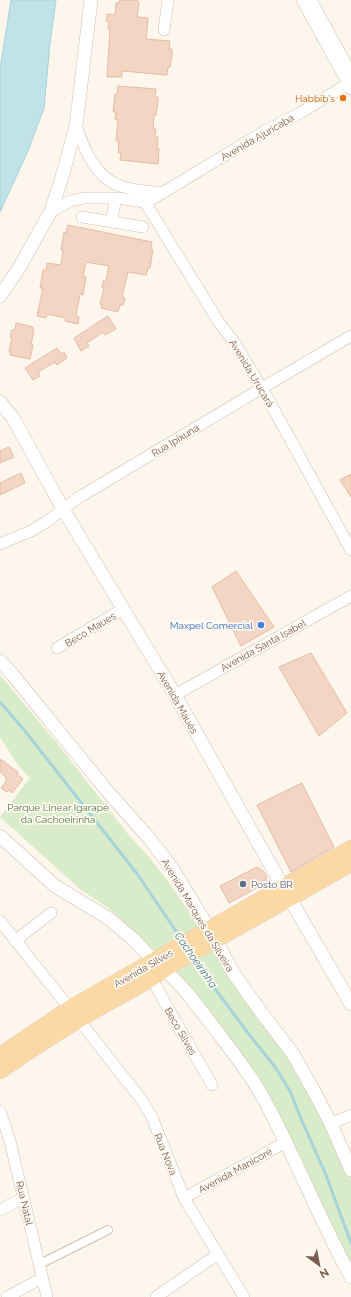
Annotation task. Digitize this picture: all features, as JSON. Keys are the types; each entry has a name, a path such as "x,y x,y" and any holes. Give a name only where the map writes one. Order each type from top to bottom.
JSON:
{"main road":[{"name":"Avenida Silves","path":"0,1056 160,966 208,936 286,892 351,849"},
{"name":"Avenida Silves","path":"286,892 351,863"},
{"name":"Avenida Silves","path":"0,1070 74,1014"}],"street":[{"path":"0,296 19,268 52,211 76,126 91,0"},
{"path":"164,30 168,0"},
{"path":"302,0 350,82"},
{"path":"311,0 350,82"},
{"name":"Avenida Ajuricaba","path":"145,202 163,193 265,131 300,113 350,82"},
{"path":"76,126 88,157 99,172 111,181 124,187 163,193"},
{"path":"52,211 72,201 84,198 116,198 145,202"},
{"path":"111,222 116,198"},
{"name":"Avenida Urucará","path":"145,202 218,321 234,342 262,388 351,550"},
{"path":"82,216 143,227"},
{"name":"Rua Ipixuna","path":"0,544 31,531 46,522 78,498 351,336"},
{"name":"Avenida Maués","path":"0,402 13,418 63,509 174,695 351,1004"},
{"name":"Avenida Santa Isabel","path":"174,695 351,596"},
{"name":"Beco Maues","path":"57,648 123,609"},
{"name":"Avenida Marques da Silveira","path":"0,661 108,792 149,838 174,872 208,936 246,992 293,1054 331,1124 351,1170"},
{"path":"0,836 55,886 108,918 132,938 181,985 191,997 241,1064 260,1093 286,1142 340,1257 351,1277"},
{"path":"15,941 51,913"},
{"name":"Rua Nova","path":"0,921 128,1081 144,1104 151,1115 184,1198 244,1297"},
{"name":"Beco Silves","path":"160,966 212,1085"},
{"name":"Rua Natal","path":"0,1111 10,1141 47,1297"},
{"path":"331,1124 351,1115"},
{"name":"Avenida Manicoré","path":"184,1198 286,1142"},
{"path":"0,1210 23,1198"},
{"path":"40,1264 108,1230"},
{"path":"156,1297 218,1254"},
{"path":"7,1297 42,1278"}],"green space":[{"name":"Parque Linear Igarapé da Cachoeirinha","path":"0,675 60,747 127,833 167,880 193,917 224,970 303,1078 351,1179 351,1267 292,1145 176,972 111,910 80,889 0,817 30,778 17,764 0,737"}],"water":[{"path":"11,0 56,0 50,43 44,108 28,151 0,212 0,69"}],"building":[{"path":"120,0 137,0 139,2 137,17 148,18 146,39 170,41 169,49 172,49 172,56 167,75 122,71 122,77 107,77 110,29 108,29 109,22 106,21 107,14 115,15 116,3 119,3"},
{"path":"118,86 156,89 155,97 158,97 158,101 156,115 154,115 153,129 156,129 155,137 158,137 158,164 120,160 121,153 118,153 119,141 116,141 118,120 115,119 116,112 113,112 115,94 117,94"},
{"path":"68,225 152,242 151,249 153,250 150,268 148,268 146,275 128,272 122,297 125,298 123,305 120,305 118,312 101,308 102,304 100,304 104,289 102,288 103,281 106,281 109,266 86,262 83,277 86,277 83,295 80,294 76,316 79,317 78,324 65,321 66,318 47,314 46,318 37,316 43,288 40,288 43,270 46,270 47,263 61,265 63,250 61,250 64,232 66,233"},
{"path":"108,316 116,329 105,335 103,332 87,343 89,346 81,351 74,338"},
{"path":"16,323 33,327 34,331 31,344 33,345 30,359 10,355 11,351 9,351 12,338 10,337 12,330 15,330"},
{"path":"57,348 61,354 64,352 67,358 57,365 55,362 38,372 40,376 33,380 25,368"},
{"path":"9,447 14,457 0,463 0,451"},
{"path":"21,473 25,483 0,495 0,483"},
{"path":"351,474 351,497 340,480"},
{"path":"236,571 274,627 241,646 212,587"},
{"path":"311,653 347,713 319,736 279,667"},
{"path":"0,759 18,772 17,774 23,779 12,793 9,790 7,792 1,788 7,780 5,778 6,777 0,772"},
{"path":"302,783 334,847 291,872 257,805"},
{"name":"Posto BR","path":"257,867 266,875 266,883 229,903 220,886"}],"waterway":[{"name":"Cachoeirinha","path":"0,702 25,731 138,875 182,940"},
{"name":"Cachoeirinha","path":"194,958 248,1033 275,1067 290,1091 326,1175 351,1243"}],"place":[{"name":"Habbib's","path":"343,98"},
{"name":"Maxpel Comercial","path":"261,625"},
{"name":"Posto BR","path":"243,884"}]}
